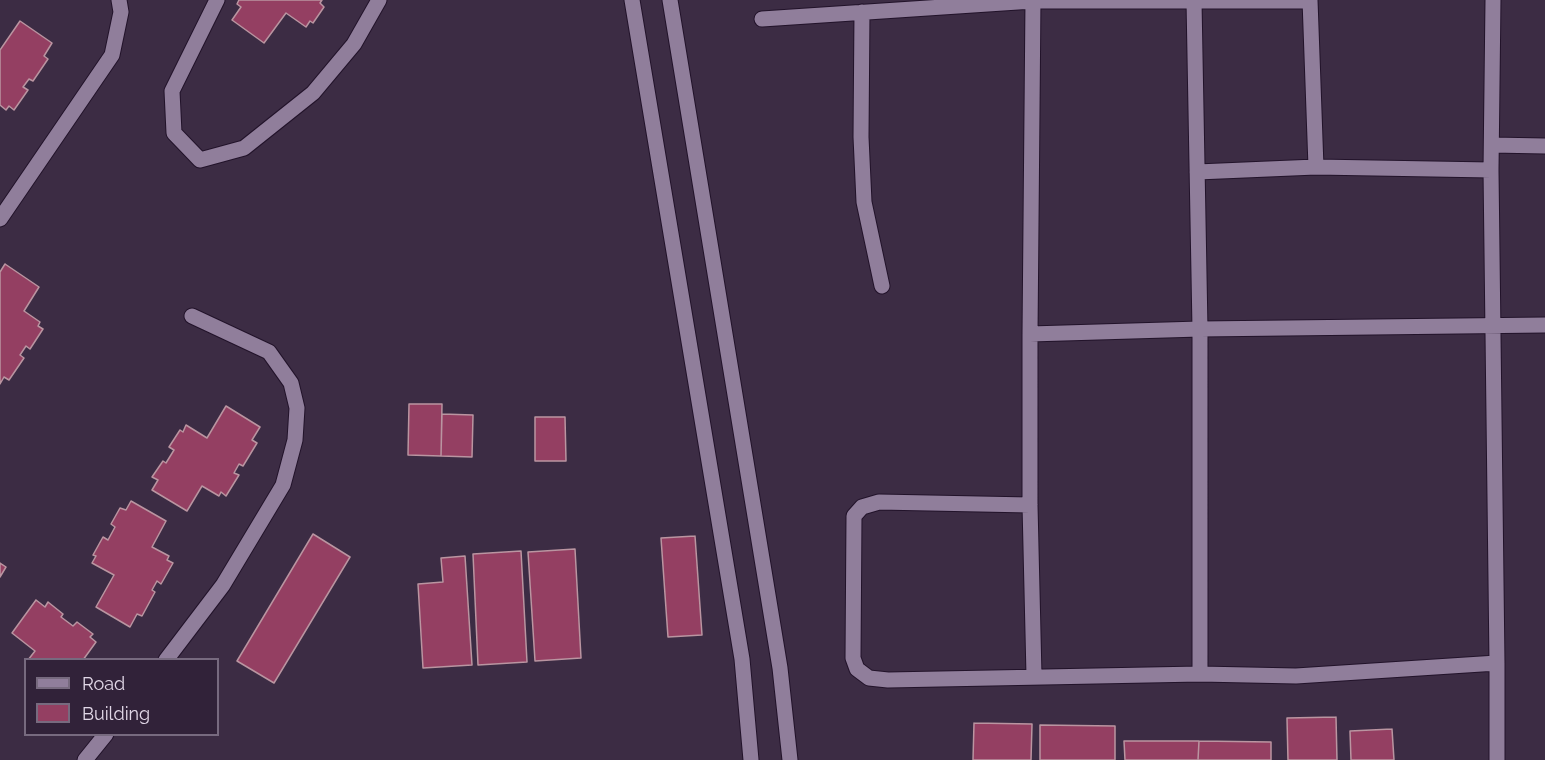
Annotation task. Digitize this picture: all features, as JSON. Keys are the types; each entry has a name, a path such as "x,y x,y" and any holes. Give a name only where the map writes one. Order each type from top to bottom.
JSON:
{"street":[{"path":"0,219 112,55 121,12 119,0"},
{"path":"217,0 172,91 174,133 200,160 244,147 313,93 354,44 379,0"},
{"path":"632,0 742,659 751,760"},
{"path":"670,0 780,668 790,760"},
{"path":"1493,0 1491,170 1495,327 1497,760"},
{"path":"1033,1 1030,505 1034,676"},
{"path":"762,19 1033,1 1310,1 1316,167"},
{"path":"1194,1 1200,329 1200,674"},
{"path":"862,12 861,137 864,202 882,286"},
{"path":"1492,145 1545,146"},
{"path":"1197,172 1316,167 1491,170"},
{"path":"168,658 223,585 283,485 295,440 297,408 291,383 269,352 192,316"},
{"path":"1030,334 1200,329 1545,326"},
{"path":"1030,505 879,502 862,507 854,516 853,658 857,669 869,678 1200,674 1296,676 1497,663"},
{"path":"85,760 105,736"}],"building":[{"path":"239,0 322,0 320,3 324,7 313,23 310,21 306,27 286,13 264,43 232,20 241,7 237,4"},
{"path":"20,21 52,43 44,56 48,59 33,81 29,79 23,87 28,90 14,110 9,106 6,110 0,105 0,50"},
{"path":"5,264 39,287 24,311 40,322 38,326 43,329 30,349 26,346 20,355 24,358 9,380 4,377 0,384 0,272"},
{"path":"409,404 442,404 441,456 408,455"},
{"path":"226,406 260,427 252,440 257,443 243,466 239,464 234,473 239,475 226,496 221,492 219,496 202,486 187,511 152,490 158,480 152,477 163,461 166,463 174,450 169,447 180,430 183,432 186,425 207,438"},
{"path":"442,414 473,415 472,457 441,456"},
{"path":"535,417 565,417 566,461 535,461"},
{"path":"131,501 166,521 152,547 169,556 167,560 173,563 161,584 157,581 152,590 155,592 142,616 137,614 130,627 96,607 114,575 92,563 96,556 93,555 103,537 108,540 115,527 111,524 120,508 126,510"},
{"path":"313,534 350,557 274,683 237,661"},
{"path":"695,536 702,635 668,637 661,538"},
{"path":"575,549 581,658 535,661 528,552"},
{"path":"521,551 527,662 478,665 473,554"},
{"path":"465,556 472,665 423,668 418,584 443,582 441,558"},
{"path":"0,563 6,567 0,577"},
{"path":"36,600 45,607 48,602 63,614 61,617 73,626 77,622 93,634 90,637 96,642 84,658 30,658 35,651 12,633"},
{"path":"1336,717 1337,760 1288,760 1287,718"},
{"path":"974,723 1032,724 1031,760 973,760"},
{"path":"1040,725 1115,726 1115,760 1040,760"},
{"path":"1392,729 1394,760 1351,760 1350,731"},
{"path":"1124,741 1199,741 1198,760 1125,760"},
{"path":"1199,741 1271,742 1271,760 1198,760"}]}
